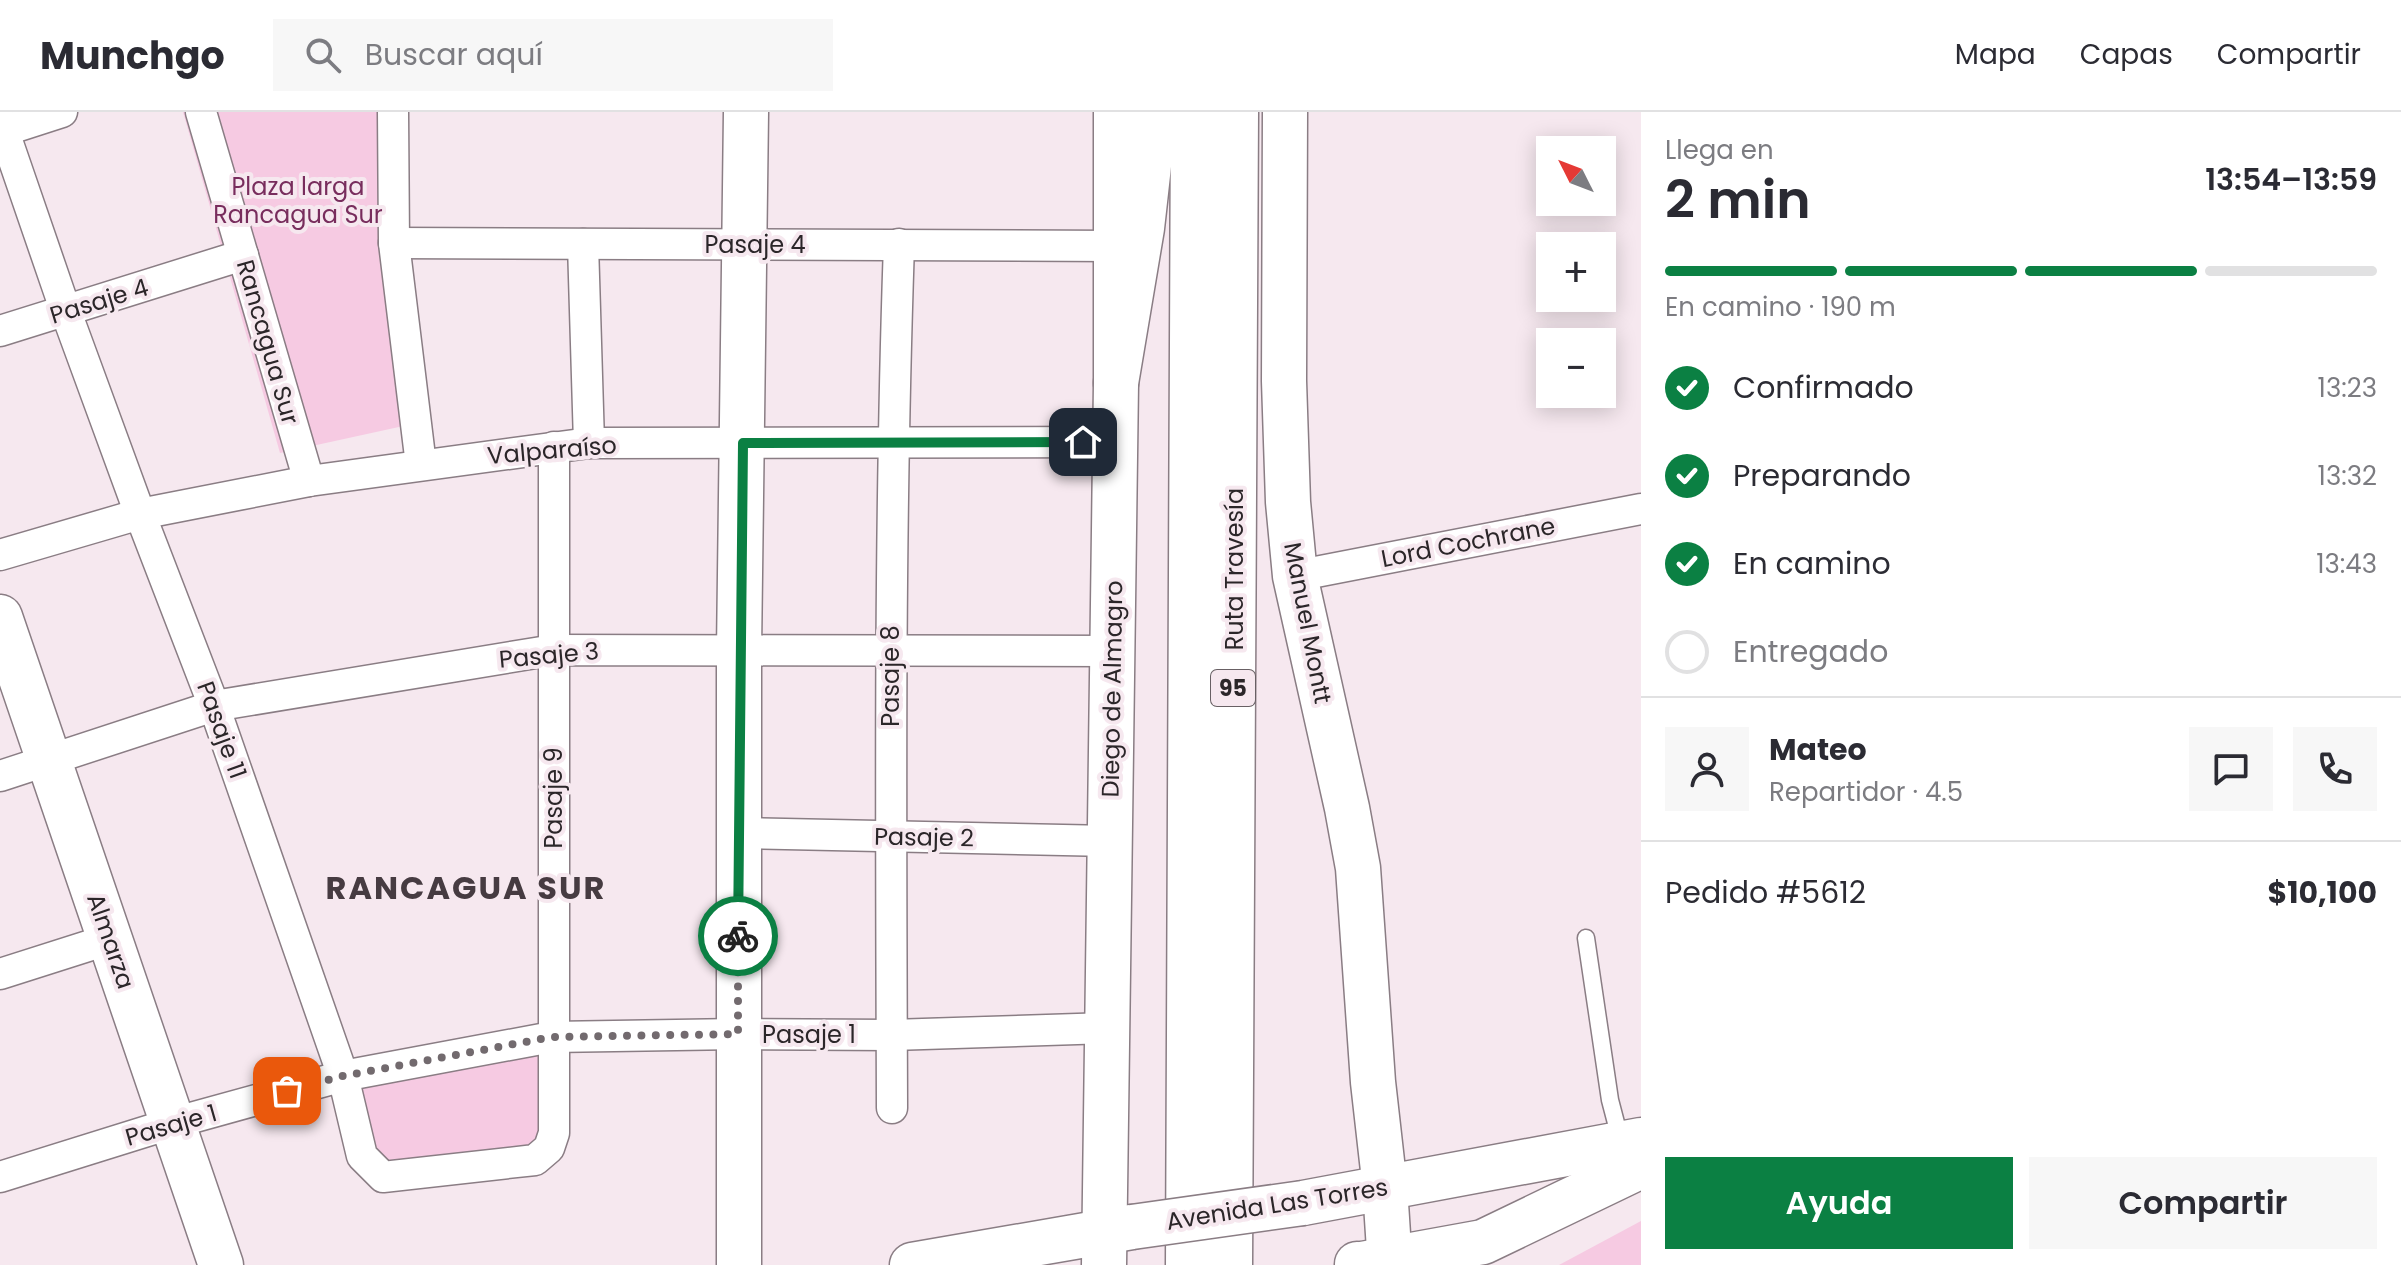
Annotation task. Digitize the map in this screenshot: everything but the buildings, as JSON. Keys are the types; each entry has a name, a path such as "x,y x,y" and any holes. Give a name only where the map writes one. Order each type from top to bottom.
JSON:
{"main road":[{"path":"739,1265 739,651 746,112"},
{"name":"Diego de Almagro","path":"1114,1241 1108,1028 1116,112"},
{"path":"1116,383 1142,228 1155,112"},
{"name":"Ruta Travesía","path":"1188,1265 1193,112"},
{"name":"Ruta Travesía","path":"1230,1265 1236,112"},
{"name":"Manuel Montt","path":"1285,112 1284,381 1288,502 1295,576 1358,868 1373,1082 1374,1190 1369,1264"},
{"name":"Almarza","path":"0,617 221,1265"},
{"path":"1369,1264 1483,1242 1634,1150"},
{"name":"Avenida Las Torres","path":"912,1265 1114,1241 1374,1190 1634,1150"}],"street":[{"path":"1,128 62,112"},
{"name":"Rancagua Sur","path":"201,112 309,481"},
{"path":"393,112 394,243 421,465"},
{"name":"Pasaje 11","path":"1,128 140,514 214,706 343,1076 362,1156 383,1177 535,1160 549,1148"},
{"name":"Pasaje 4","path":"394,243 1116,246"},
{"path":"583,244 589,443"},
{"name":"Pasaje 8","path":"892,1108 890,651 892,443 899,244"},
{"name":"Pasaje 4","path":"0,331 243,255"},
{"name":"Valparaíso","path":"0,555 140,514 309,481 589,443 1115,442"},
{"name":"Pasaje 9","path":"549,1148 554,1133 554,447"},
{"name":"Lord Cochrane","path":"1295,576 1641,509"},
{"name":"Pasaje 3","path":"0,776 214,706 554,650 1113,651"},
{"name":"Pasaje 2","path":"738,833 1110,841"},
{"path":"0,974 110,939"},
{"name":"Pasaje 1","path":"0,1177 173,1123 343,1076 552,1037 892,1035 1108,1028"}],"lane":[{"path":"1586,938 1610,1100 1634,1150"}],"green space":[{"name":"Plaza larga Rancagua Sur","path":"183,112 382,112 408,425 280,453"},
{"path":"552,1037 549,1148 383,1177 343,1076"},
{"path":"1641,1221 1641,1265 1559,1265"}],"way so far":[{"path":"287,1091 343,1076 552,1037 738,1034 738,936"}],"district":[{"name":"RANCAGUA SUR","path":"466,887"}],"route":[{"path":"738,936 743,443 1083,442"}]}
